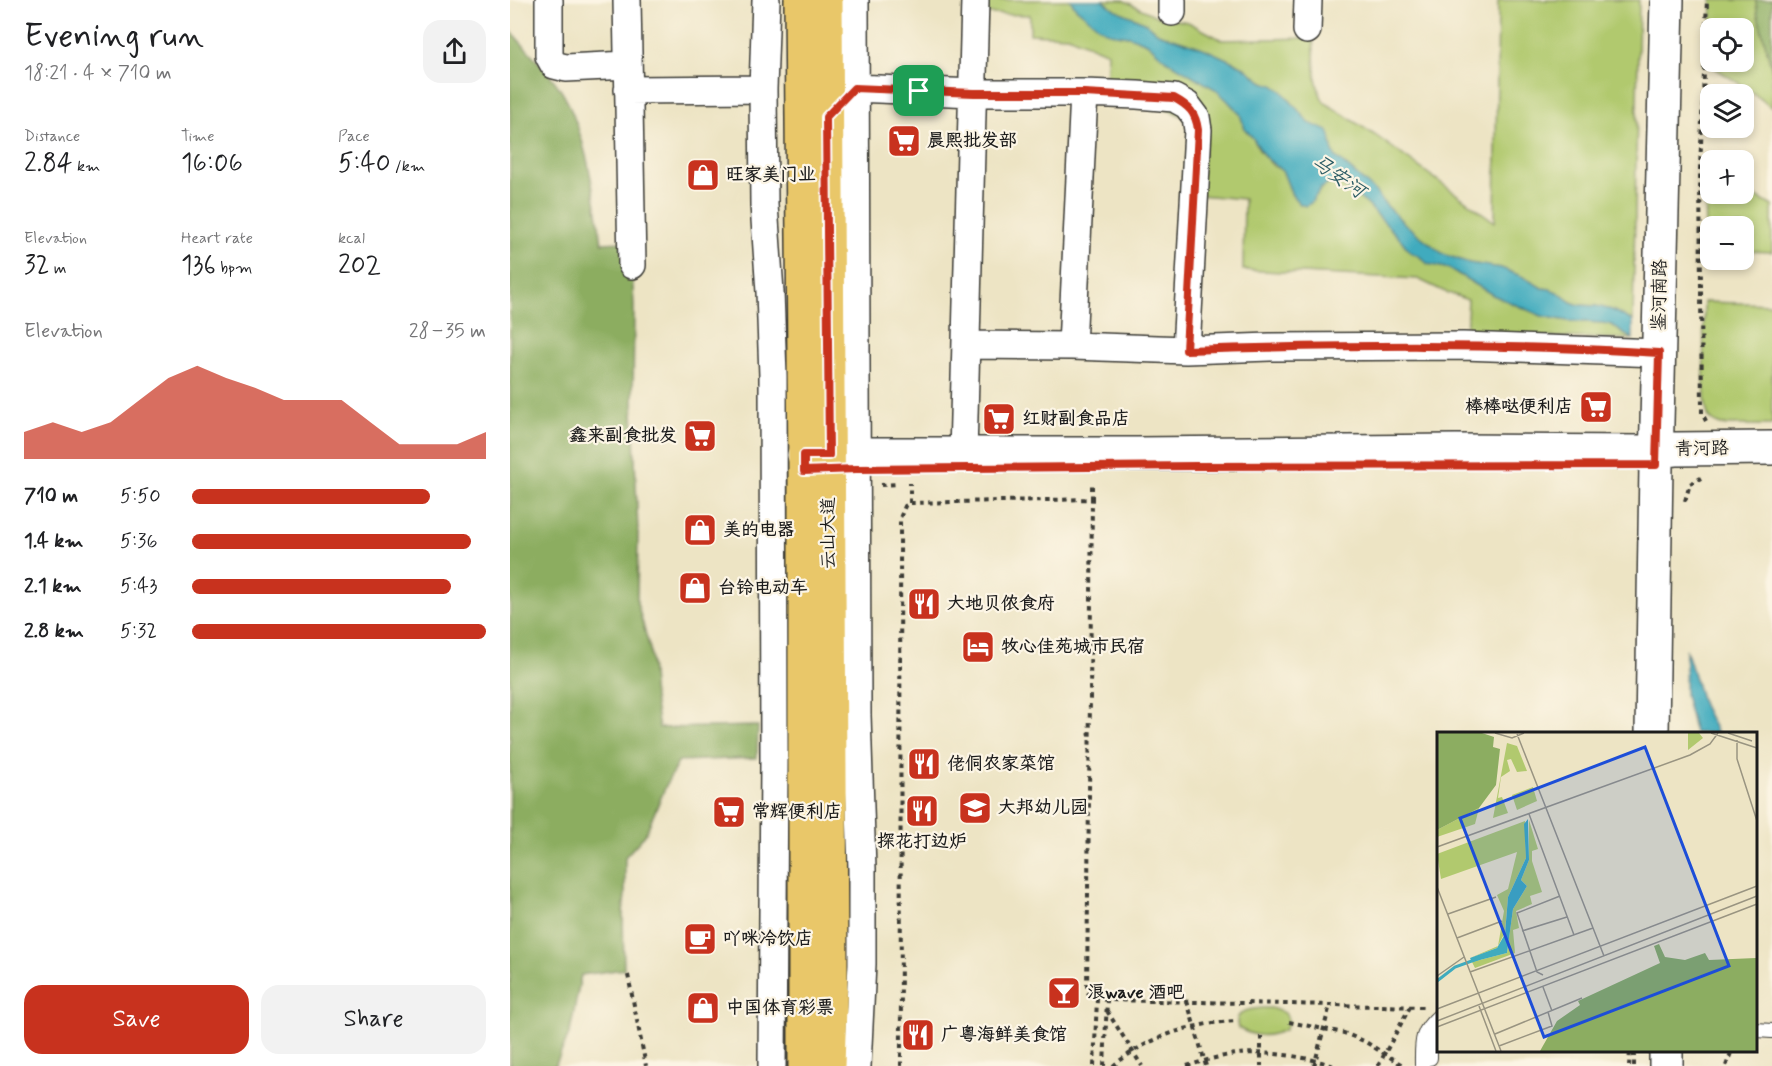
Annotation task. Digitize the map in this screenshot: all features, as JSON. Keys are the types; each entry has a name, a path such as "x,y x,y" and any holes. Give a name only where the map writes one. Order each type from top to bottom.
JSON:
{"main road":[{"name":"云山大道","path":"801,0 836,466 805,1066"},
{"name":"云山大道","path":"826,0 826,117 836,466 828,1066"}],"street":[{"path":"549,0 549,56 554,65 628,78 764,89"},
{"path":"627,0 632,265"},
{"path":"766,0 764,205 771,310 773,387 772,1066"},
{"path":"855,0 854,88 836,466 857,715 862,869 862,964 856,1066"},
{"path":"963,454 975,0"},
{"path":"1307,30 1308,0"},
{"name":"鉴河南路","path":"1652,732 1674,461 1659,353 1667,0"},
{"name":"鉴河南路","path":"1671,732 1674,461 1681,268 1686,0"},
{"path":"826,117 854,88 974,93 1084,93 1174,98 1187,105 1196,117 1198,130 1186,350"},
{"path":"1072,346 1084,93"},
{"path":"966,345 1186,350 1463,346 1659,353"},
{"name":"青河路","path":"836,466 963,454 1456,451 1643,452 1674,461 1772,448"},
{"name":"青河路","path":"836,466 1772,462"}],"lane":[{"path":"1422,1066 1422,1038 1434,1012"},
{"path":"1757,1030 1772,1031"},
{"path":"1430,1066 1430,1045 1437,1033"}],"path":[{"path":"1707,0 1700,169 1702,413 1711,427"},
{"path":"1674,461 1697,478 1689,484 1685,503"},
{"path":"836,466 880,486 921,483"},
{"path":"1092,481 1087,991 1093,998 1107,1000 1410,1007 1434,1012"},
{"path":"910,483 910,503"},
{"path":"901,1066 900,518 905,506 910,503 1092,499"},
{"path":"628,975 646,1066"},
{"path":"1094,1066 1097,999"},
{"path":"1104,1066 1107,1000"},
{"path":"1187,1001 1206,1064"},
{"path":"1315,1064 1330,1005"},
{"path":"1378,1066 1410,1007"},
{"path":"1107,1010 1142,1066"},
{"path":"1113,1066 1173,1031 1216,1022 1236,1021"},
{"path":"1288,1022 1344,1033 1364,1041 1404,1066"},
{"path":"1261,1036 1261,1066"},
{"path":"1629,1066 1630,1051"},
{"path":"1726,1066 1732,1051"},
{"path":"1187,1066 1206,1064 1240,1054 1277,1054 1315,1064 1334,1066"}],"green space":[{"path":"988,0 1070,0 1086,16 1120,35 1147,43 1166,60 1215,89 1240,114 1245,129 1259,150 1273,166 1283,172 1292,195 1300,204 1317,195 1321,188 1330,183 1343,185 1367,204 1410,252 1428,264 1450,269 1493,295 1542,316 1612,325 1633,339 1466,335 1468,300 1418,279 1243,270 1244,199 1200,195 1206,127 1106,82 1108,53 1068,36 1030,34 1030,15 988,14"},
{"path":"1103,0 1123,0 1158,17 1188,22 1222,40 1313,38 1316,79 1324,102 1375,135 1495,222 1498,0 1639,0 1633,321 1612,310 1571,302 1557,292 1542,288 1501,268 1469,263 1443,254 1405,224 1375,191 1336,157 1289,99 1273,85 1263,82 1242,66 1202,48 1158,33 1146,23 1114,9"},
{"path":"1712,0 1756,0 1772,70 1772,108 1754,94 1754,84 1740,84 1721,72 1754,72 1754,18 1711,18"},
{"path":"1756,0 1772,0 1772,70 1757,12"},
{"path":"510,30 547,72 566,99 585,151 602,243 625,242 632,271 633,410 638,532 637,603 650,649 659,728 758,726 757,758 679,761 645,835 625,857 624,969 581,975 570,1032 555,1066 510,1066"},
{"path":"1754,195 1772,206 1772,252 1754,251 1754,216 1706,216 1705,204 1754,204"},
{"path":"1704,302 1772,304 1772,425 1721,425 1709,417 1706,409 1704,380"},
{"path":"1271,1008 1285,1013 1289,1022 1285,1030 1261,1035 1238,1028 1237,1022 1240,1014 1247,1010"}],"water":[{"name":"马安河","path":"1070,0 1103,0 1114,9 1146,23 1158,33 1203,48 1242,66 1263,82 1282,91 1309,123 1328,131 1336,157 1375,191 1405,224 1443,254 1469,263 1501,268 1542,288 1557,292 1579,305 1612,310 1633,321 1633,339 1612,325 1542,316 1493,295 1450,269 1428,264 1410,252 1367,204 1343,185 1330,183 1321,188 1311,203 1305,206 1300,204 1292,195 1283,172 1264,156 1245,129 1240,114 1215,89 1166,60 1147,43 1129,36 1109,33 1099,27 1077,9"},
{"path":"1686,649 1703,705 1716,732 1695,732 1685,695"}],"place":[{"name":"晨熙批发部","path":"904,141"},
{"name":"旺家美门业","path":"703,175"},
{"name":"棒棒哒便利店","path":"1596,407"},
{"name":"红财副食品店","path":"999,419"},
{"name":"鑫来副食批发","path":"700,436"},
{"name":"美的电器","path":"700,530"},
{"name":"台铃电动车","path":"695,588"},
{"name":"大地贝侬食府","path":"924,604"},
{"name":"牧心佳苑城市民宿","path":"978,647"},
{"name":"佬侗农家菜馆","path":"924,764"},
{"name":"大邦幼儿园","path":"975,808"},
{"name":"探花打边炉","path":"922,811"},
{"name":"常辉便利店","path":"729,812"},
{"name":"吖咪冷饮店","path":"700,939"},
{"name":"浪wave 酒吧","path":"1064,993"},
{"name":"中国体育彩票","path":"703,1008"},
{"name":"广粤海鲜美食馆","path":"918,1035"}],"route":[{"path":"854,88 919,91 1137,95 1174,98 1187,105 1196,117 1198,130 1186,350 1463,346 1659,353 1656,465 1196,466 804,471 804,455 829,455 826,117 854,88"}]}
